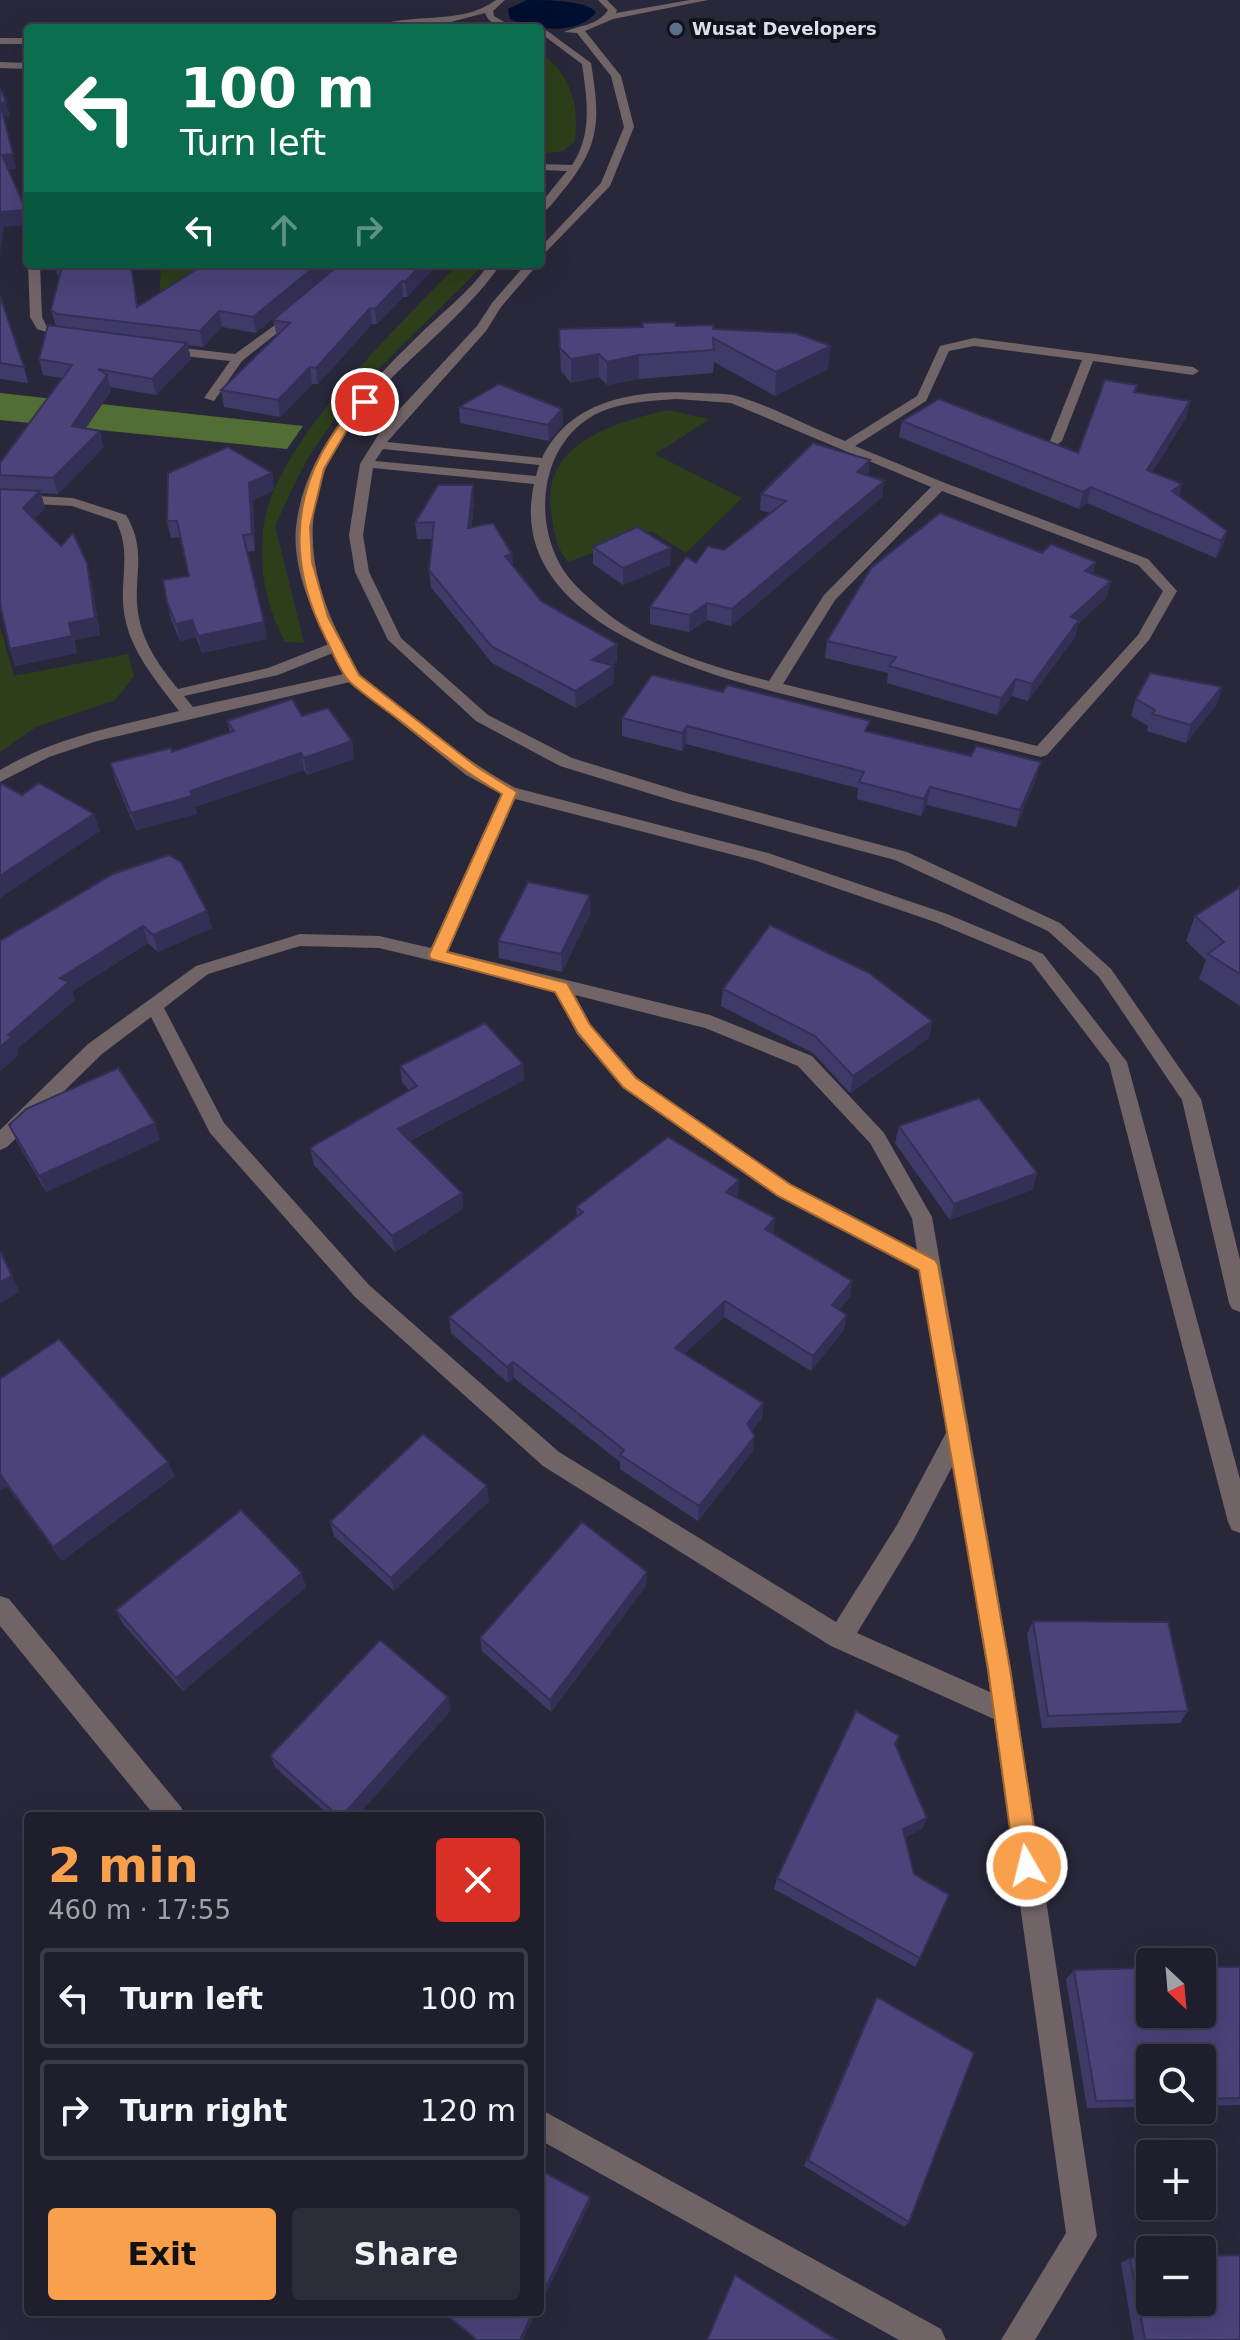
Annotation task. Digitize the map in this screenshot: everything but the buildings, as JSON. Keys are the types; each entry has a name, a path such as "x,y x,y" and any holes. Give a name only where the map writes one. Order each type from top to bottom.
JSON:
{"street":[{"path":"412,24 488,10 501,0"},
{"path":"602,0 613,10 610,17"},
{"path":"544,32 579,30 610,17 704,0"},
{"path":"488,10 500,24"},
{"path":"544,251 606,184 629,127 616,76 579,30"},
{"path":"544,33 586,63 594,127 577,168 544,206"},
{"path":"0,41 24,41"},
{"path":"0,54 14,53"},
{"path":"0,65 24,66"},
{"path":"544,167 577,168"},
{"path":"34,268 36,317 43,329 57,336 84,340"},
{"path":"492,268 346,422 318,469 303,527 306,562 322,617 335,647 353,677 472,771 510,792 762,857 941,918 1037,958 1118,1062 1240,1522"},
{"path":"528,268 482,328 378,445 367,464 356,535 362,572 395,640 482,718 566,762 680,797 901,856 1054,927 1105,973 1191,1099 1240,1303"},
{"path":"483,280 513,284"},
{"path":"210,398 238,358 304,306"},
{"path":"846,446 922,398 944,349 959,343 974,342 1193,371"},
{"path":"152,348 238,358"},
{"path":"1056,441 1089,357"},
{"path":"677,395 733,399 940,486 1143,562 1170,591 1144,637 1041,752 721,674 679,658 601,616 557,571 544,545 538,480 545,462 568,429 585,415 611,405 677,395"},
{"path":"378,445 545,462"},
{"path":"367,464 538,480"},
{"path":"774,686 829,598 940,486"},
{"path":"0,498 73,502 121,518 135,541 129,604 146,662 189,713"},
{"path":"174,694 273,672 335,647"},
{"path":"0,777 18,765 56,749 189,713 353,677"},
{"path":"437,955 510,792"},
{"path":"1037,958 1054,927"},
{"path":"0,1142 95,1049 202,970 300,940 379,942 710,1022 805,1061 877,1138 922,1217 1005,1711 1082,2236 1017,2340"},
{"path":"561,987 584,1029 630,1083 785,1191 928,1265"},
{"path":"154,1006 217,1128 362,1291 551,1459 840,1638 1005,1711"},
{"path":"840,1638 905,1533 957,1434"},
{"path":"0,1607 169,1812"},
{"path":"544,2126 930,2340"}],"green space":[{"path":"544,55 566,80 574,102 575,141 563,151 544,153"},
{"path":"161,268 222,268 159,303"},
{"path":"454,268 480,268 367,382 307,460 275,526 304,643 285,642 272,613 264,583 262,551 265,519 276,487 294,453 318,418 376,350"},
{"path":"0,393 303,426 287,449 0,420"},
{"path":"667,410 710,419 655,454 742,498 686,553 651,531 568,562 554,532 551,511 551,487 558,468 570,452 605,429"},
{"path":"0,626 14,676 128,654 134,676 115,700 36,727 0,752"}],"water":[{"path":"527,0 575,3 596,12 579,25 555,29 544,28 544,24 519,23 510,19 508,9"}],"place":[{"name":"Wusat Developers","path":"676,29"}],"route":[{"path":"365,402 346,422 318,469 303,527 306,562 322,617 353,677 472,771 510,792 437,955 561,987 584,1029 630,1083 785,1191 928,1265 999,1669 1027,1866"}]}
